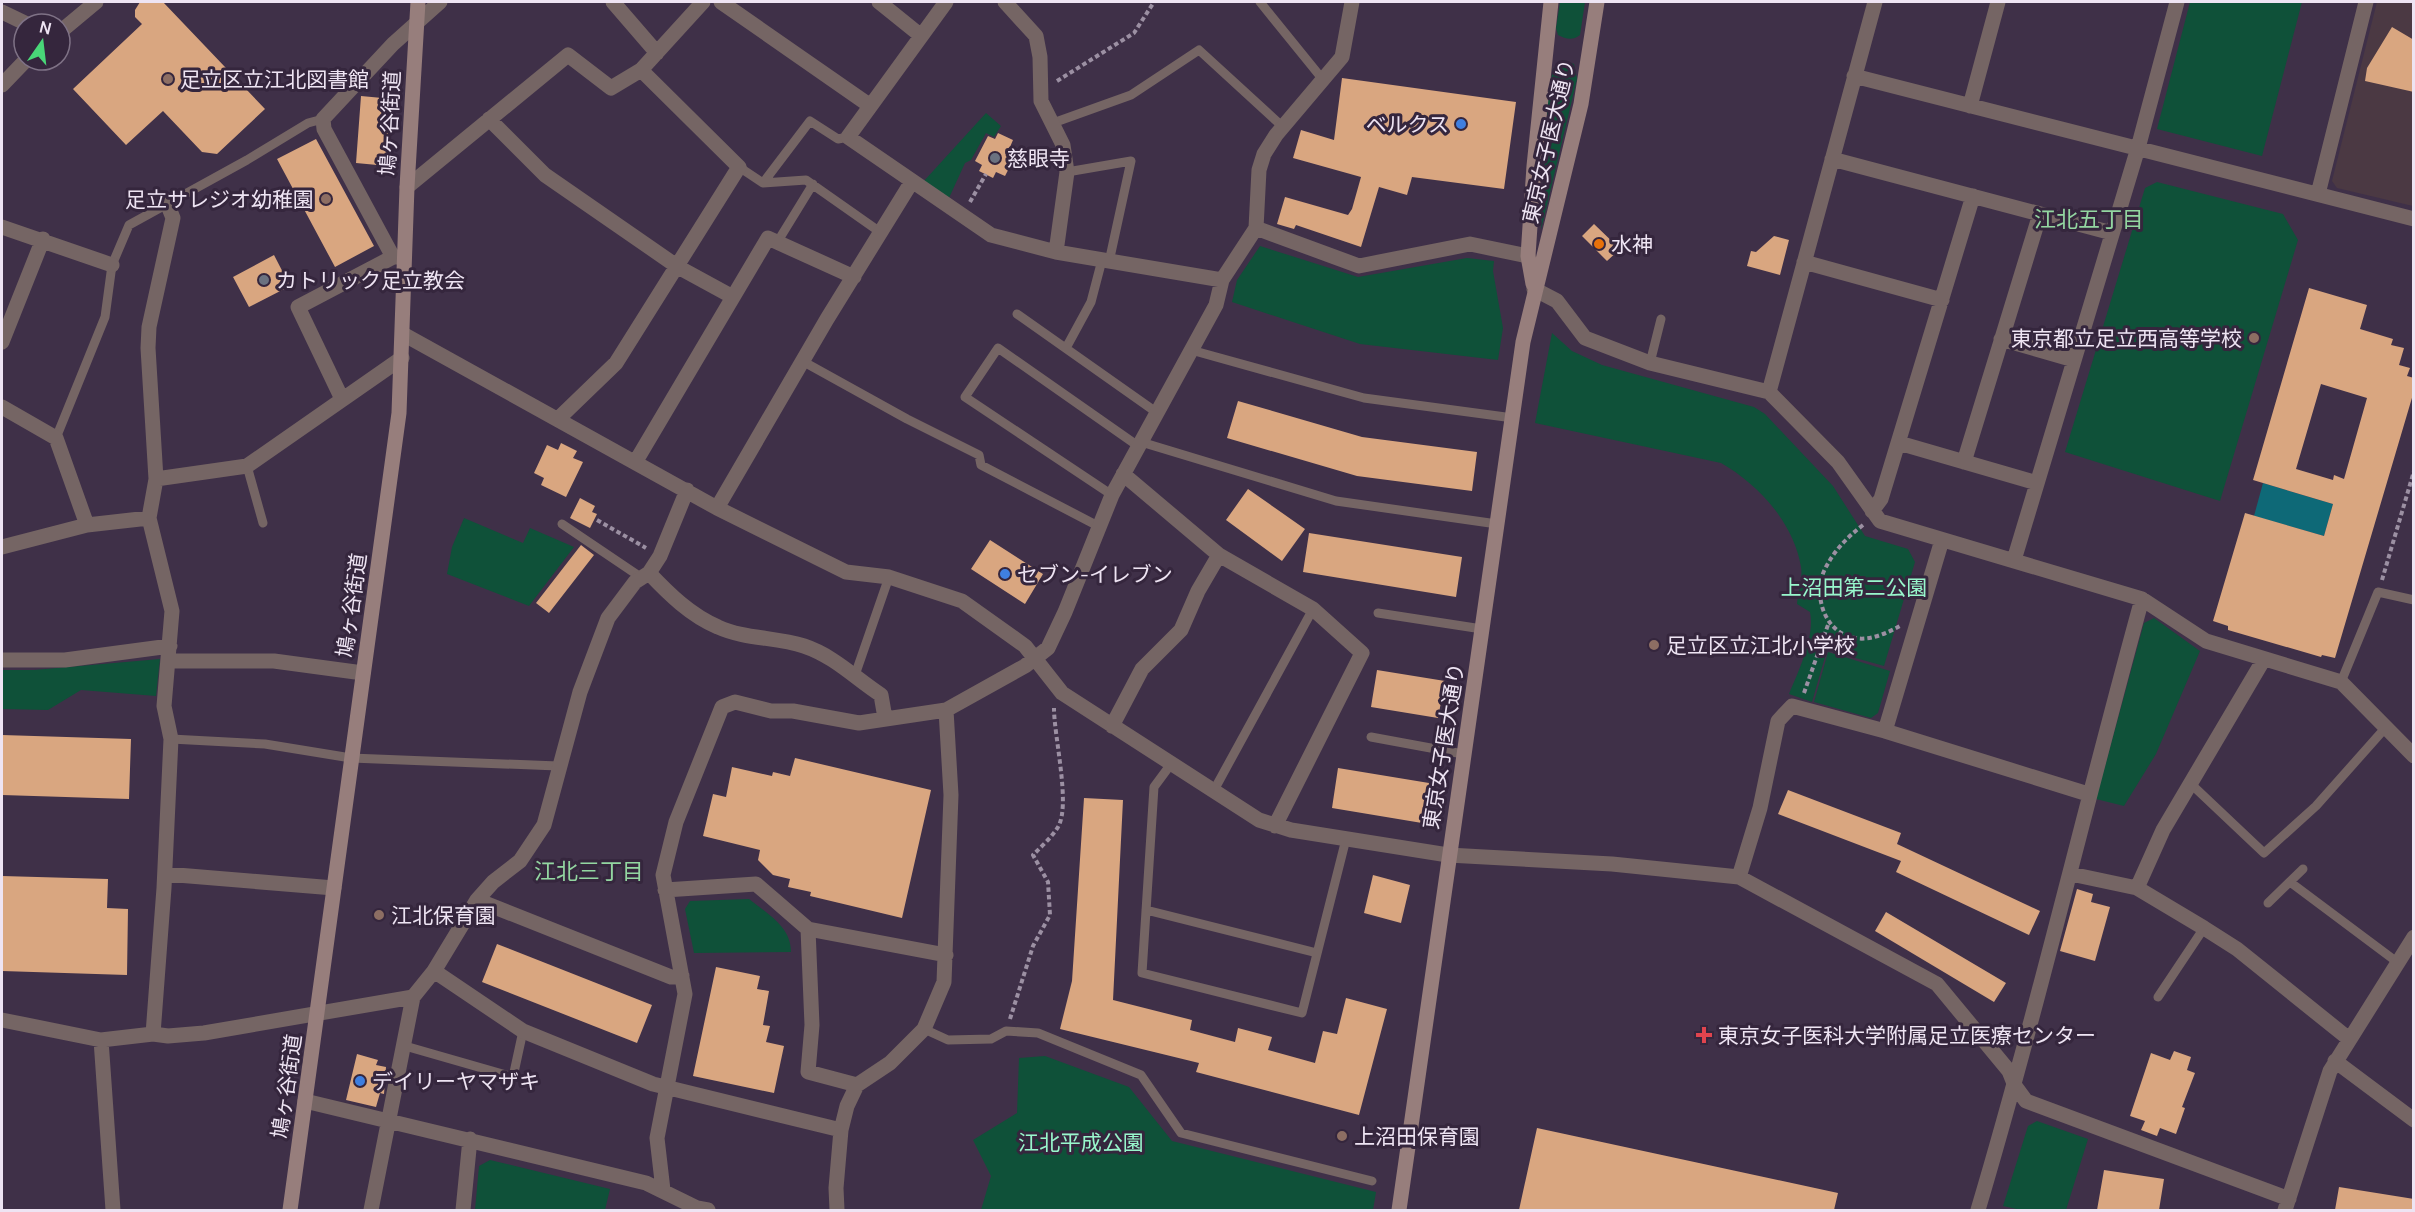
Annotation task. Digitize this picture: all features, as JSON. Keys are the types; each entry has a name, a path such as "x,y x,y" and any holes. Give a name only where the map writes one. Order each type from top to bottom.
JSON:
{"street":[{"path":"72,22 96,2"},
{"name":"鳩ヶ谷街道","path":"290,1210 399,413 403,334 399,257 418,2"},
{"path":"342,399 298,307 399,257 324,129 323,119 416,22 440,2"},
{"path":"614,2 657,52"},
{"path":"406,187 568,55 611,88 641,70 703,2"},
{"path":"721,2 869,105"},
{"path":"879,2 920,35"},
{"path":"1005,2 1036,36 1040,57 1041,101 1063,145 1067,172 1056,252"},
{"path":"663,1190 657,1138 685,994 663,875 675,822 722,707 735,702 771,711 793,711 859,723 946,710 1037,658 1048,648 1112,495 1216,305 1222,280 1256,228 1259,170 1264,154 1283,127 1342,57 1352,2"},
{"name":"東京女子医大通り","path":"1534,289 1528,256 1540,88 1549,2"},
{"name":"東京女子医大通り","path":"1399,1210 1448,855 1534,289 1581,104 1597,2"},
{"path":"1769,392 1875,2"},
{"path":"1970,106 1998,2"},
{"path":"2014,560 2138,148 2177,2"},
{"path":"2318,195 2366,2"},
{"path":"940,4 848,137 911,183 991,235 1056,252 1222,280"},
{"path":"558,419 616,363 739,167 641,70"},
{"path":"2,85 14,72"},
{"path":"1854,76 2414,219"},
{"path":"489,119 545,176 678,267 733,297"},
{"path":"1832,159 2112,233"},
{"path":"717,508 911,183"},
{"path":"1872,511 1881,499 1899,443 1973,196"},
{"path":"153,1034 165,874 171,739 164,706 172,611 149,518 156,479 149,327 173,218 167,203"},
{"path":"1964,462 2040,214"},
{"path":"2,226 112,265"},
{"path":"1256,228 1359,266 1470,244 1528,256"},
{"path":"636,461 768,238 854,278"},
{"path":"2,342 43,239"},
{"path":"1804,262 1942,300"},
{"path":"1534,289 1557,302 1585,338 1650,363 1769,392 1838,462 1880,521 2142,599 2206,641 2342,682 2413,754"},
{"path":"403,334 636,461 717,508 846,572 890,577 962,601 1025,646 1037,658 1062,693 1251,816 1275,825 1448,855 1612,864 1739,877 1937,984 2009,1071 2015,1086 2026,1101 2287,1205 2335,1061 2414,938"},
{"path":"2001,339 2074,360"},
{"path":"156,479 247,466 402,358"},
{"path":"2,407 56,438 87,525"},
{"path":"1899,443 2037,483"},
{"path":"1123,474 1219,555 1313,609 1362,653 1275,825"},
{"path":"371,1210 413,997 434,971 477,900 493,882 519,861 544,825 558,766 580,692 608,618 635,582 645,575 660,556 687,490"},
{"path":"2,547 87,525 149,518"},
{"path":"1885,731 1942,540"},
{"path":"1112,726 1142,669 1181,630 1198,591 1219,555"},
{"path":"645,575 680,604 718,628 803,645 833,658 854,678 881,695 885,718"},
{"path":"1978,1210 2015,1086 2071,874 2088,794 2142,599"},
{"path":"2,660 65,660 170,654 274,661 363,673"},
{"path":"2137,888 2163,830 2264,659"},
{"path":"1739,877 1760,808 1778,721 1792,706 1885,731 2088,794"},
{"path":"837,1210 836,1188 841,1130 847,1106 857,1085 891,1063 924,1029 944,982 951,795 946,710"},
{"path":"165,874 334,888"},
{"path":"2071,874 2137,888 2237,949 2349,1039"},
{"path":"665,890 756,884 807,929 946,956"},
{"path":"477,900 671,977 682,976"},
{"path":"807,929 812,1025 808,1072 857,1085"},
{"path":"434,971 523,1032 666,1088 841,1130"},
{"path":"2,1020 101,1040 153,1034 168,1036 204,1033 413,997"},
{"path":"101,1040 113,1210"},
{"path":"2335,1061 2414,1120"},
{"path":"305,1101 646,1183 697,1208 708,1210"},
{"path":"463,1210 470,1140"}],"lane":[{"path":"1260,2 1324,81"},
{"path":"1053,123 1131,95 1199,50 1283,127"},
{"path":"56,438 105,317 112,265 129,225 247,160 308,123 323,119"},
{"path":"763,183 810,121 838,139 848,137"},
{"path":"1066,348 1091,302 1105,261 1131,161 1067,172"},
{"path":"739,167 763,183 806,180 880,232"},
{"path":"778,241 813,184"},
{"path":"1017,314 1156,412"},
{"path":"1650,363 1661,319"},
{"path":"1112,495 965,397 998,348 1140,444 1336,501 1497,524"},
{"path":"1191,350 1365,398 1513,418"},
{"path":"804,362 907,420 979,455 981,465 1098,526"},
{"path":"247,466 263,523"},
{"path":"562,524 645,575"},
{"path":"854,678 890,577"},
{"path":"2342,682 2378,592 2414,600"},
{"path":"1213,792 1313,609"},
{"path":"1378,613 1482,629"},
{"path":"2191,784 2264,853 2316,806 2387,726"},
{"path":"1371,737 1463,754"},
{"path":"171,739 265,744 351,758 558,766"},
{"path":"1171,764 1154,787 1142,973 1302,1013 1346,839"},
{"path":"2268,903 2303,869"},
{"path":"2290,882 2397,962"},
{"path":"1146,910 1317,953"},
{"path":"2158,997 2204,928"},
{"path":"924,1029 948,1040 991,1039 1006,1032 1038,1033 1141,1075 1181,1133 1372,1181"},
{"path":"405,1046 513,1077 523,1032"}],"path":[{"path":"1040,91 1134,33 1154,2"},
{"path":"963,217 986,174"},
{"path":"2378,592 2414,471"},
{"path":"597,520 660,556"},
{"path":"1863,525 1835,551 1823,573 1820,601 1829,622 1844,634 1855,638 1869,638 1900,626"},
{"path":"1797,708 1809,681 1829,622"},
{"path":"1006,1032 1033,946 1050,915 1048,882 1033,855 1059,826 1063,787 1054,733 1054,706 1062,693"}],"shaded area":[{"path":"2377,2 2413,2 2413,206 2337,188 2332,181"},
{"path":"2263,483 2333,504 2324,536 2254,516"}],"green space":[{"path":"1560,2 1585,2 1580,35 1577,37 1569,39 1558,35 1556,28"},
{"path":"2190,2 2302,2 2262,156 2157,129"},
{"path":"1563,60 1574,64 1577,79 1541,230 1548,98 1553,69"},
{"path":"986,113 1001,126 994,137 986,133 971,160 965,163 949,198 923,182"},
{"path":"2157,182 2283,214 2298,240 2220,501 2065,452 2145,188"},
{"path":"1260,246 1358,277 1467,258 1494,261 1493,271 1503,328 1498,360 1360,344 1232,302 1237,280"},
{"name":"上沼田第二公園","path":"1552,333 1572,351 1602,365 1754,407 1765,414 1833,486 1865,536 1908,549 1915,562 1884,666 1827,650 1812,702 1789,694 1805,653 1811,622 1810,612 1797,604 1801,567 1791,535 1782,520 1761,494 1721,463 1535,423"},
{"path":"464,518 523,543 530,528 574,547 529,606 447,574 452,547"},
{"path":"2154,618 2200,651 2156,754 2124,806 2096,799 2144,623"},
{"path":"1828,652 1890,671 1878,713 1871,718 1814,702"},
{"path":"160,659 156,696 81,690 48,710 2,709 2,670 34,670"},
{"path":"749,899 777,921 787,935 791,952 694,953 685,909 690,901"},
{"name":"江北平成公園","path":"1045,1056 1129,1087 1172,1141 1376,1192 1373,1210 981,1210 991,1176 973,1140 1017,1113 1019,1058"},
{"path":"2037,1121 2088,1139 2066,1210 2021,1210 2003,1206 2028,1126"},
{"path":"490,1160 610,1189 605,1210 475,1210 479,1166"}],"building":[{"path":"140,2 163,2 265,109 217,154 202,152 163,111 126,145 73,89 142,24 135,17 135,10"},
{"path":"2392,27 2414,40 2414,92 2365,81 2367,68"},
{"path":"1342,78 1516,102 1504,189 1412,177 1407,195 1379,187 1361,247 1296,225 1294,229 1277,224 1285,197 1348,215 1352,209 1361,177 1293,158 1301,130 1334,140"},
{"path":"361,96 393,99 388,166 356,163"},
{"path":"998,133 1013,140 1010,147 1018,151 1005,176 996,172 993,178 979,171 982,165 975,161 988,136 995,139"},
{"path":"316,139 374,246 335,267 277,159"},
{"path":"1594,224 1620,249 1607,261 1582,236"},
{"path":"1774,236 1789,240 1780,275 1747,266 1751,251 1756,252"},
{"path":"274,255 290,286 249,307 233,277"},
{"path":"2309,288 2367,305 2360,329 2393,339 2391,345 2404,348 2399,365 2410,368 2407,376 2414,378 2414,391 2335,658 2322,655 2321,657 2228,630 2228,626 2213,621 2245,513 2324,536 2333,504 2253,480","holes":["2321,384 2367,398 2344,479 2334,475 2333,480 2296,469"]},
{"path":"1238,401 1362,437 1477,452 1472,491 1357,476 1227,438"},
{"path":"561,443 577,451 573,458 583,462 566,497 541,485 544,478 534,473 547,445 558,450"},
{"path":"1248,489 1305,529 1282,561 1226,520"},
{"path":"580,498 595,506 592,512 597,514 590,528 570,518"},
{"path":"1309,533 1462,557 1456,597 1303,572"},
{"path":"990,540 1043,574 1025,604 971,569"},
{"path":"581,545 594,555 549,613 536,603"},
{"path":"1377,670 1445,681 1438,718 1371,707"},
{"path":"2,735 131,739 129,799 2,795"},
{"path":"795,758 931,790 902,918 810,896 811,892 788,887 790,879 773,875 758,860 760,850 703,836 713,794 726,797 732,767 772,776 773,772 790,776"},
{"path":"1338,768 1429,783 1422,823 1332,808"},
{"path":"1788,790 1901,833 1897,844 2040,911 2029,935 1896,872 1901,861 1778,814"},
{"path":"1084,798 1123,800 1113,1000 1192,1020 1190,1030 1235,1042 1238,1028 1272,1037 1268,1050 1315,1063 1323,1031 1337,1034 1346,998 1387,1009 1359,1115 1196,1072 1199,1063 1060,1029 1072,981"},
{"path":"1373,875 1410,885 1401,923 1364,913"},
{"path":"2,876 108,879 107,908 128,909 127,975 2,971"},
{"path":"2077,889 2093,894 2091,902 2110,907 2095,961 2060,951"},
{"path":"1886,912 2006,983 1994,1002 1875,931"},
{"path":"497,944 652,1005 637,1043 482,982"},
{"path":"716,967 760,976 757,989 769,991 763,1025 770,1026 766,1042 784,1046 774,1093 693,1076"},
{"path":"2174,1051 2191,1057 2187,1070 2195,1073 2182,1107 2185,1108 2176,1134 2160,1128 2157,1136 2141,1130 2145,1121 2130,1116 2151,1053 2170,1060"},
{"path":"357,1054 378,1060 376,1065 386,1067 384,1094 380,1093 376,1107 346,1100"},
{"path":"1537,1128 1838,1193 1834,1210 1519,1210"},
{"path":"2104,1170 2164,1179 2159,1210 2097,1210"},
{"path":"2339,1187 2414,1199 2414,1210 2335,1210"}],"place":[{"name":"足立区立江北図書館","path":"168,79"},
{"name":"ベルクス","path":"1461,124"},
{"name":"慈眼寺","path":"995,158"},
{"name":"足立サレジオ幼稚園","path":"326,199"},
{"name":"水神","path":"1599,244"},
{"name":"カトリック足立教会","path":"264,280"},
{"name":"東京都立足立西高等学校","path":"2254,338"},
{"name":"セブン-イレブン","path":"1005,574"},
{"name":"足立区立江北小学校","path":"1654,645"},
{"name":"江北保育園","path":"379,915"},
{"name":"東京女子医科大学附属足立医療センター","path":"1704,1035"},
{"name":"デイリーヤマザキ","path":"360,1081"},
{"name":"上沼田保育園","path":"1342,1136"}],"district":[{"name":"江北五丁目","path":"2089,219"},
{"name":"江北三丁目","path":"589,871"}]}
